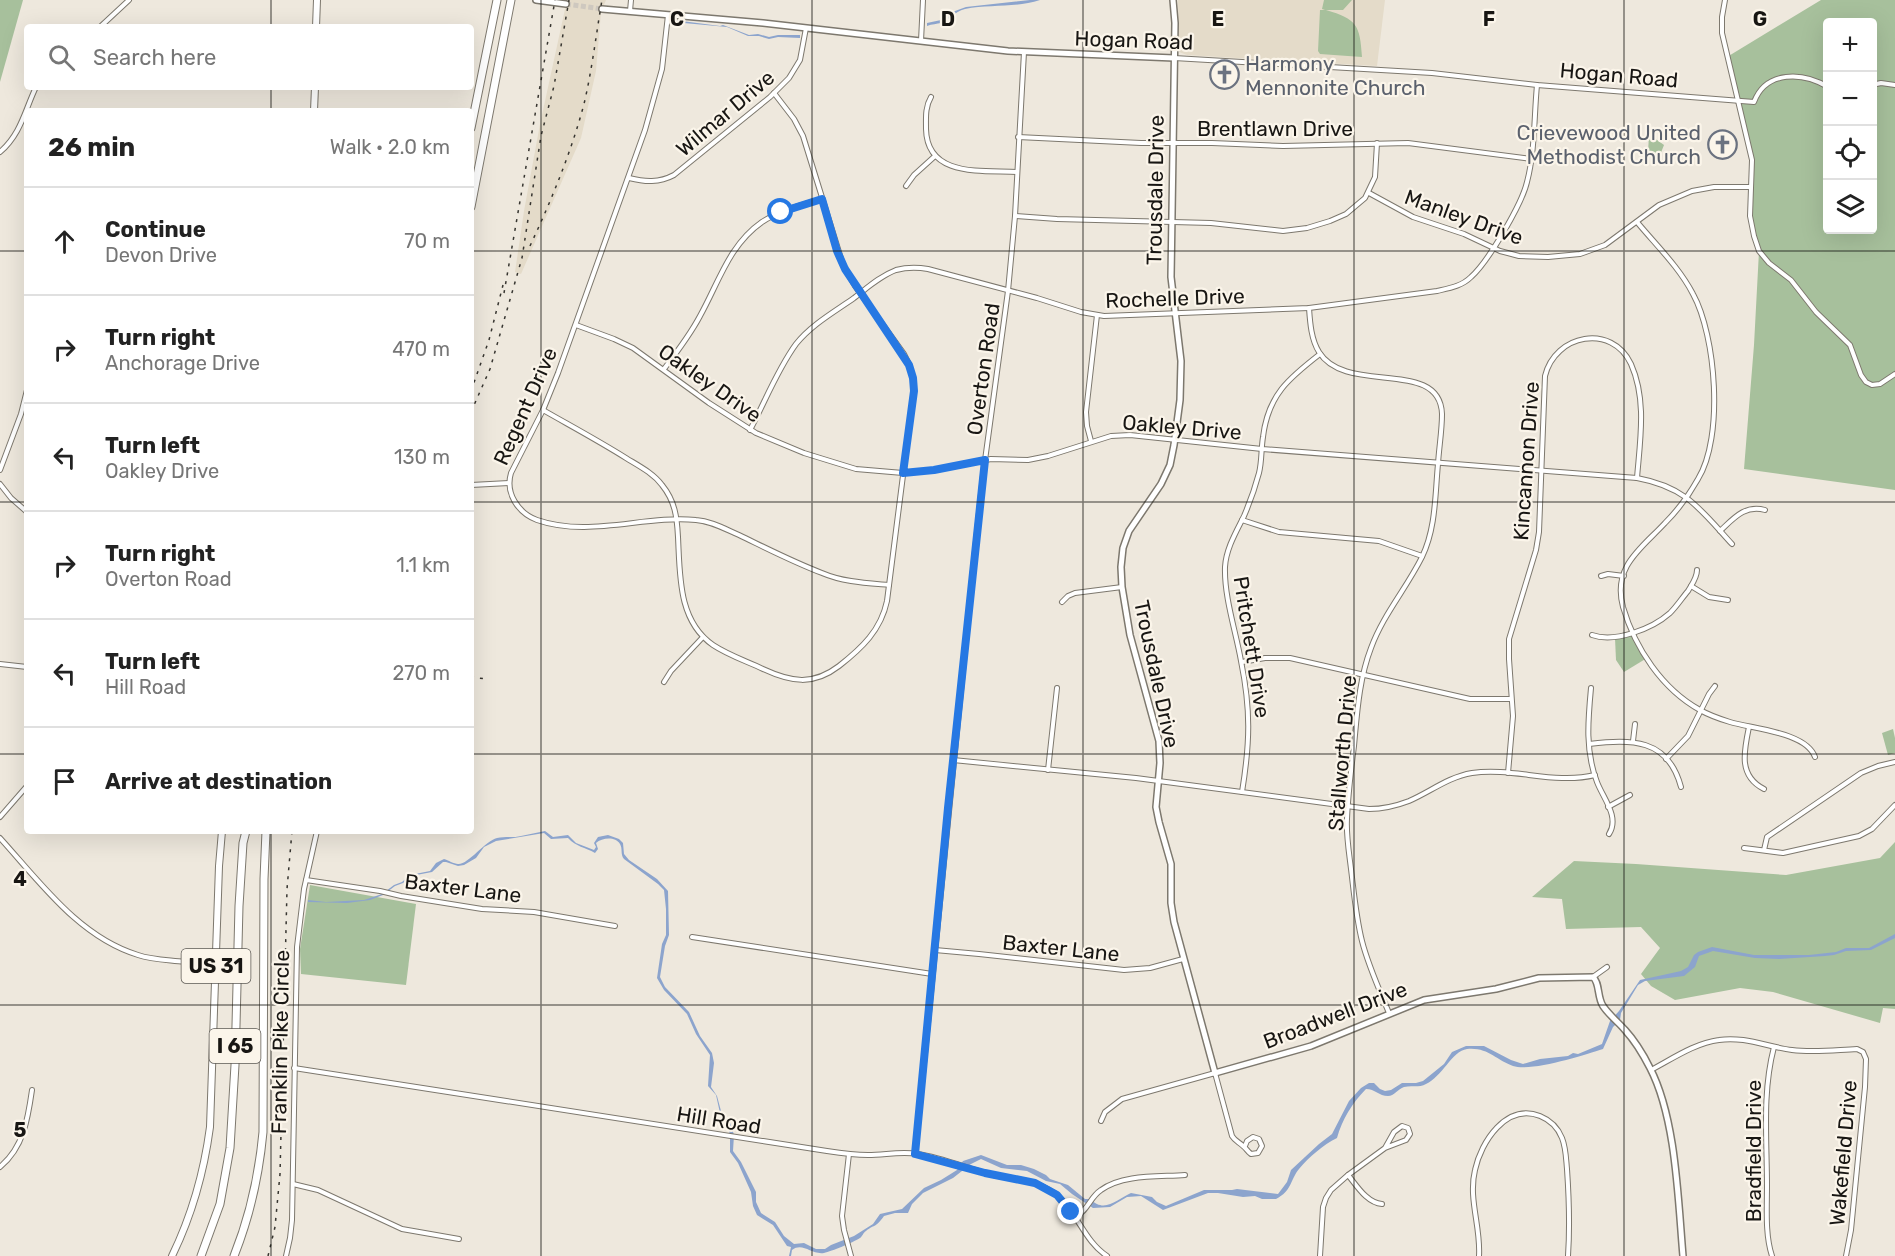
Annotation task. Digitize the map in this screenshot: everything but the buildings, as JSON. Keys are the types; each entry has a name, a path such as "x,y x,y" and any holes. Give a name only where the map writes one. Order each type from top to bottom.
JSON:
{"highway":[{"path":"474,114 497,0"},
{"path":"474,192 512,0"},
{"name":"I 65","path":"201,1256 220,1204 230,1148 235,1065 239,906 245,834"},
{"name":"I 65","path":"234,1256 252,1200 263,1132 266,834"}],"main road":[{"path":"316,24 317,0"},
{"path":"315,90 315,108"},
{"name":"US 31","path":"172,1256 194,1203 208,1146 212,1098 222,834"}],"street":[{"path":"103,24 129,0"},
{"path":"536,0 566,4"},
{"path":"630,12 631,0"},
{"path":"921,41 923,0"},
{"name":"Trousdale Drive","path":"1173,0 1171,277 1181,367 1180,400 1171,463 1124,542 1121,564 1122,587 1134,651 1158,736 1160,758 1157,810 1171,861 1173,916 1215,1073"},
{"path":"1725,0 1722,13 1722,33 1752,160 1751,224 1759,251 1796,286 1816,312 1850,345 1865,381 1880,384 1895,374"},
{"name":"Hogan Road","path":"602,9 1024,52 1432,73 1537,85 1737,99"},
{"name":"Regent Drive","path":"668,15 660,80 629,178 543,410 515,463 509,483 512,497 521,510 547,523 587,527 696,520 713,524 831,577 889,585"},
{"name":"Wilmar Drive","path":"629,178 654,182 674,175 774,93 789,78 799,63 806,28"},
{"name":"Overton Road","path":"915,1154 985,460 1008,291 1015,216 1024,52"},
{"path":"1737,99 1754,102 1758,93 1767,85 1785,76 1807,78 1823,85"},
{"path":"1877,84 1895,85"},
{"name":"Rochelle Drive","path":"750,430 785,362 810,329 891,272 913,267 1097,315 1309,308 1451,288 1472,276 1481,266 1522,199 1531,159 1537,85"},
{"path":"27,108 35,90"},
{"path":"543,410 602,443 653,476 663,486 670,497 677,520 684,603 690,618 703,637 725,651 781,677 798,681 817,678 831,671 852,656 874,633 884,615 889,585 914,391 912,373 904,354 850,279 840,258 801,131 789,111 774,93"},
{"path":"931,97 926,108 926,134 928,145 935,156 942,162 958,168 1017,172"},
{"path":"0,152 14,138 24,116"},
{"name":"Brentlawn Drive","path":"1018,137 1283,146 1377,143 1426,145 1531,159"},
{"path":"1015,216 1300,230 1321,225 1357,207 1369,193 1375,177 1377,143"},
{"path":"906,186 935,156"},
{"name":"Manley Drive","path":"1369,193 1413,217 1464,234 1504,253 1523,256 1574,255 1594,249 1610,242 1659,206 1692,191 1714,187 1751,187"},
{"path":"664,369 694,328 724,267 742,239 769,218 822,199"},
{"path":"1637,222 1669,259 1690,289 1701,311 1707,335 1713,393 1712,434 1704,468 1687,497 1665,524 1635,552 1624,576 1623,603 1646,657 1663,680 1681,697 1721,720 1797,739 1811,749 1815,757"},
{"path":"1309,308 1312,334 1320,354"},
{"path":"1091,441 1086,409 1097,315"},
{"name":"Oakley Drive","path":"576,325 625,344 664,369 709,404 750,430 844,466 903,473 934,470 993,459 1023,461 1039,459 1091,441 1125,435 1262,449 1637,478 1660,483 1687,497 1732,544"},
{"name":"Kincannon Drive","path":"1508,773 1512,724 1509,639 1538,538 1547,369 1555,354 1566,345 1581,339 1595,339 1614,345 1625,354 1632,366 1642,417 1637,478"},
{"name":"Pritchett Drive","path":"1242,792 1250,730 1242,662 1226,585 1225,569 1228,550 1258,476 1267,416 1276,396 1294,375 1320,354"},
{"name":"Stallworth Drive","path":"1320,354 1332,365 1346,372 1414,382 1426,386 1439,401 1442,411 1434,516 1430,536 1422,556 1379,628 1369,651 1357,711 1348,807 1348,839 1360,932 1370,967 1389,1013"},
{"path":"0,470 24,404"},
{"path":"474,485 509,483"},
{"path":"0,484 24,509"},
{"path":"1720,531 1746,510 1754,508 1765,510"},
{"path":"1242,520 1279,532 1379,541 1422,556"},
{"path":"1592,635 1611,638 1634,632 1657,622 1669,614 1691,586 1697,576 1697,570"},
{"path":"1601,576 1608,573 1624,576"},
{"path":"1691,586 1709,597 1728,600"},
{"path":"1062,602 1075,593 1122,587"},
{"path":"664,682 671,671 703,637"},
{"path":"1242,662 1265,658 1290,658 1470,699 1511,699"},
{"path":"0,664 24,667"},
{"path":"1666,759 1686,739 1715,686"},
{"path":"1048,770 1057,688"},
{"path":"1591,688 1588,718 1589,744 1595,775 1614,821 1609,834"},
{"path":"1633,741 1635,724"},
{"path":"1749,727 1744,754 1745,766 1752,780 1764,789"},
{"path":"1589,744 1619,740 1633,741 1651,747 1666,759 1681,787"},
{"path":"953,760 1158,781 1375,809 1411,801 1462,775 1485,772 1565,779 1595,775"},
{"path":"1764,850 1768,835 1791,819 1861,773 1895,762"},
{"path":"0,817 24,789"},
{"path":"1608,807 1630,795"},
{"path":"1744,848 1788,852 1859,836 1872,829 1895,805"},
{"name":"Franklin Pike Circle","path":"286,1256 291,1231 297,947 306,880 316,834"},
{"path":"0,838 67,911 94,934 138,956 216,968"},
{"name":"Baxter Lane","path":"306,880 482,909 530,911 615,926"},
{"path":"692,938 932,974"},
{"name":"Baxter Lane","path":"935,950 1124,970 1150,968 1183,959"},
{"path":"184,962 193,959 216,960"},
{"path":"1607,967 1594,977 1601,1001 1635,1043 1651,1070 1663,1101 1669,1128 1683,1256"},
{"name":"Broadwell Drive","path":"1101,1121 1105,1112 1122,1099 1311,1046 1424,1000 1496,989 1535,978 1594,977"},
{"path":"1651,1070 1715,1040 1748,1041 1774,1047"},
{"name":"Wakefield Drive","path":"1774,1047 1811,1052 1857,1049 1864,1053 1866,1059 1865,1087 1851,1230 1846,1256"},
{"name":"Bradfield Drive","path":"1772,1256 1769,1247 1766,1098 1768,1072 1774,1047"},
{"name":"Hill Road","path":"294,1068 849,1154 915,1154 970,1169 1026,1180 1044,1187 1060,1198 1089,1240 1107,1256"},
{"path":"1215,1073 1230,1133 1235,1140 1245,1146 1248,1152 1254,1154 1260,1151 1262,1146 1259,1139 1253,1137 1247,1140 1245,1146"},
{"path":"0,1167 14,1152 22,1136 32,1090"},
{"path":"1479,1256 1479,1235 1472,1191 1473,1175 1478,1158 1488,1139 1502,1122 1514,1116 1530,1114 1542,1117 1551,1123 1559,1132 1564,1144 1569,1206 1568,1256"},
{"path":"1320,1256 1324,1203 1331,1190 1347,1175 1385,1148 1406,1140 1410,1134 1408,1128 1402,1126 1396,1130 1385,1148"},
{"path":"849,1154 842,1210 851,1256"},
{"path":"1075,1217 1083,1213 1099,1191 1114,1183 1185,1175"},
{"path":"1347,1175 1370,1200 1382,1204"},
{"path":"292,1184 318,1190 402,1229 459,1239"}],"shaded area":[{"path":"567,0 606,0 601,12 596,71 581,138 521,274 515,272 524,211"},
{"path":"1178,0 1385,0 1377,66 1187,55 1179,52"}],"green space":[{"path":"0,0 23,0 0,82"},
{"path":"1324,0 1352,0 1343,10 1326,10 1350,20 1355,25 1360,37 1362,57 1320,54 1318,51 1320,10 1325,10 1322,9"},
{"path":"1821,0 1895,0 1895,490 1744,469 1759,251 1751,224 1753,167 1727,57"},
{"path":"1649,134 1664,145 1660,155 1648,154"},
{"path":"1634,632 1647,658 1624,672 1616,660 1615,638"},
{"path":"1893,729 1895,753 1888,755 1882,733"},
{"path":"1895,842 1895,1009 1883,1008 1880,1023 1773,992 1740,988 1675,1000 1651,986 1641,974 1660,948 1641,927 1566,929 1562,899 1532,897 1574,861 1786,875 1880,858"},
{"path":"310,885 416,904 406,985 301,974 300,949"}],"water":[{"path":"1040,0 1022,4 965,9 941,23 927,26 927,23 941,20 966,7"},
{"path":"674,20 723,25 749,35 758,34 769,37 800,35 800,38 769,39 748,36 727,27 673,22"},
{"path":"545,831 553,837 568,835 576,843 594,850 596,847 594,843 598,837 608,835 619,839 623,843 624,854 629,860 657,879 668,891 669,935 660,977 665,987 689,1012 700,1036 712,1053 714,1063 711,1087 717,1096 721,1111 730,1122 734,1135 733,1151 756,1192 756,1202 761,1213 775,1222 784,1236 794,1244 804,1243 816,1249 825,1249 854,1236 873,1224 880,1214 902,1209 924,1188 957,1170 963,1161 981,1155 1007,1165 1021,1165 1034,1169 1050,1179 1068,1185 1085,1199 1101,1205 1111,1204 1131,1193 1152,1197 1166,1206 1204,1190 1237,1189 1278,1194 1287,1182 1291,1170 1332,1134 1349,1101 1369,1083 1374,1083 1385,1091 1402,1083 1423,1081 1444,1064 1452,1052 1466,1046 1484,1046 1523,1064 1540,1059 1568,1056 1573,1053 1578,1054 1602,1044 1610,1021 1640,980 1681,971 1688,967 1694,955 1712,947 1754,955 1809,955 1836,952 1846,948 1869,948 1895,934 1895,938 1871,950 1846,951 1825,956 1755,958 1713,951 1699,956 1695,967 1684,976 1645,981 1638,985 1603,1049 1558,1062 1522,1067 1513,1066 1481,1050 1467,1049 1457,1054 1432,1081 1423,1085 1404,1087 1388,1096 1366,1089 1348,1112 1337,1138 1307,1160 1285,1192 1276,1199 1208,1193 1163,1210 1141,1196 1127,1197 1110,1207 1093,1208 1060,1184 1046,1181 1027,1171 1001,1168 981,1159 953,1178 923,1193 912,1204 908,1213 884,1216 879,1223 856,1240 824,1253 800,1247 792,1250 789,1256 791,1247 787,1246 773,1225 757,1215 751,1192 738,1163 730,1152 727,1122 720,1113 716,1095 708,1086 710,1055 696,1034 687,1014 664,990 657,978 662,944 666,935 664,890 624,859 618,841 605,839 599,841 596,843 598,849 595,853 577,845 568,838 551,839 544,833 496,841 484,847 476,858 464,865 458,866 443,862 432,872 411,876 383,895 370,900 347,903 308,902 308,900 326,902 364,900 382,894 410,875 430,871 436,863 444,859 456,864 462,863 487,843 497,838 518,837"}],"tunnel":[{"path":"566,4 602,9"}],"railway":[{"path":"504,293 555,0"},
{"path":"474,405 490,369 522,258 541,136 554,86 569,0"},
{"path":"530,246 560,176 579,122 602,0"},
{"path":"474,382 489,340 503,285"},
{"path":"474,677 486,679"},
{"path":"268,1256 275,1227 280,1174 287,889 292,834"}],"place":[{"name":"Harmony Mennonite Church","path":"1224,75"},
{"name":"Crievewood United Methodist Church","path":"1722,144"}],"route":[{"path":"781,212 822,199 837,251 845,269 909,365 914,391 903,473 934,470 985,460 948,808 915,1154 985,1173 1035,1183 1057,1195 1071,1212"}]}
